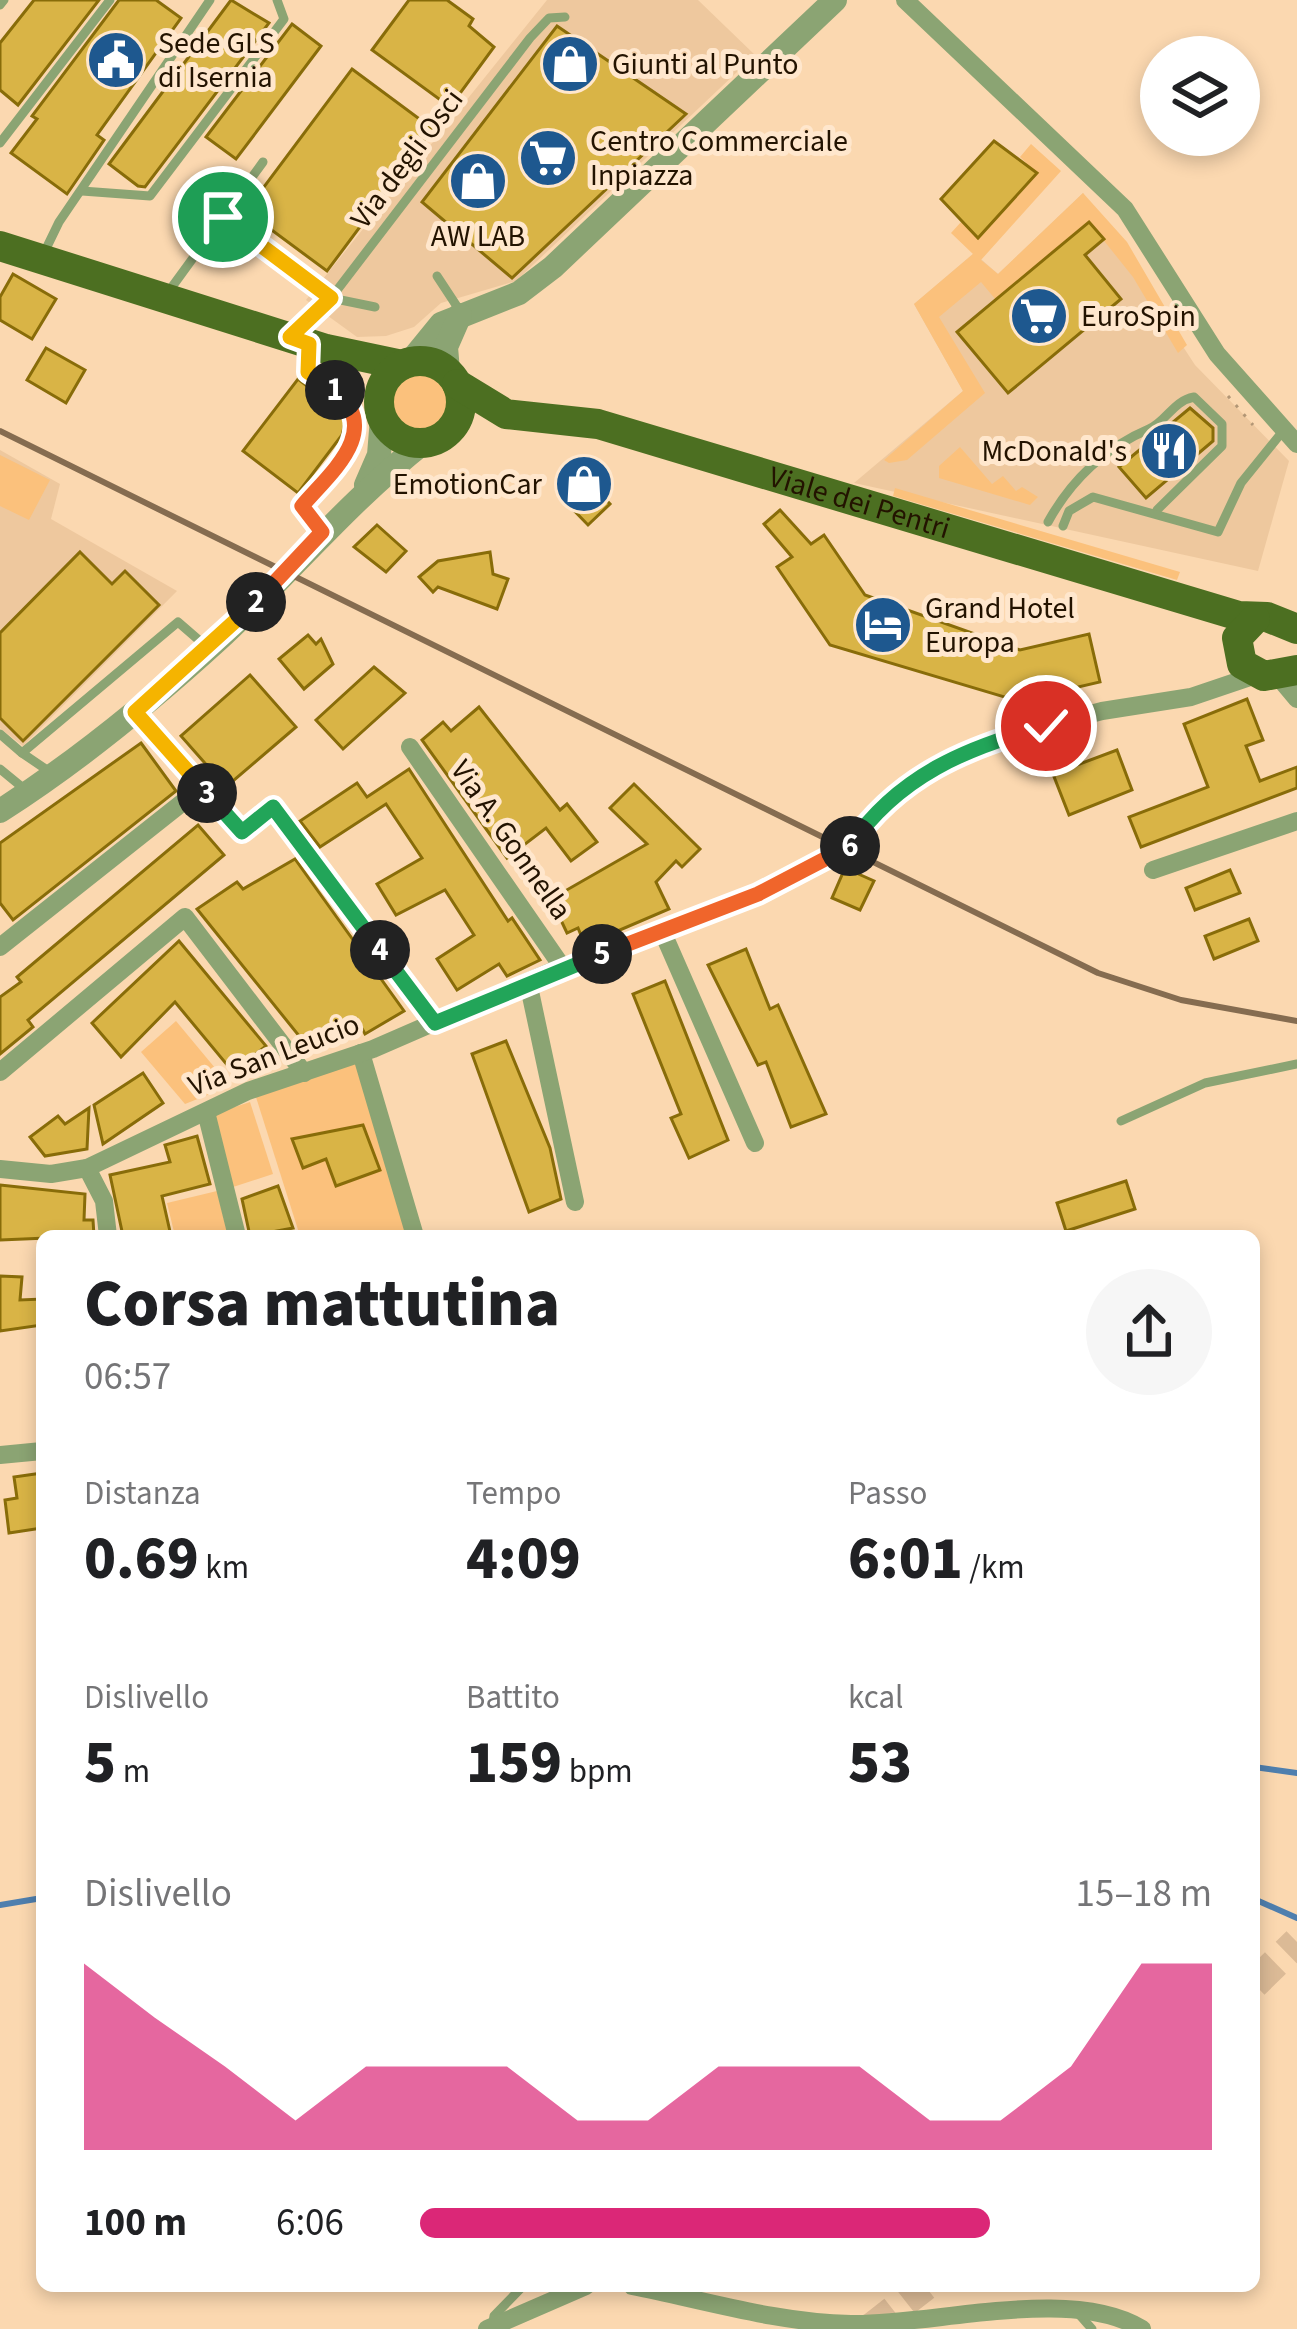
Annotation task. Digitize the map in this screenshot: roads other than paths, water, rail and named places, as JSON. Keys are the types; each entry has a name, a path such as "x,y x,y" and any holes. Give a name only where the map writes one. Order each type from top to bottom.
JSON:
{"main road":[{"path":"0,245 308,343 406,363 434,363 452,377 459,415 431,440 401,438 355,371 308,343"},
{"path":"381,413 383,383 406,363"},
{"name":"Viale dei Pentri","path":"452,377 506,414"},
{"name":"Viale dei Pentri","path":"431,440 506,414 598,424 1212,608 1260,655"},
{"name":"Viale dei Pentri","path":"1260,655 1267,617 1297,628"}],"street":[{"path":"406,363 441,324 518,293 553,267 836,0"},
{"path":"905,0 1125,209 1217,354 1284,440"},
{"path":"452,377 446,347 462,314"},
{"path":"365,488 379,455 381,413"},
{"path":"0,812 135,712 208,648 365,488 431,440"},
{"path":"1260,655 1297,699"},
{"name":"Via San Leucio","path":"0,1169 51,1174 87,1168 206,1112 527,982 663,933 832,860 847,851 870,817 940,763 1083,716 1214,689 1260,655"},
{"path":"135,712 242,832 273,807 435,1023"},
{"name":"Via A. Gonnella","path":"410,747 563,968"},
{"path":"0,947 202,787"},
{"path":"1153,870 1297,821"},
{"path":"0,1072 184,917 304,1073"},
{"path":"663,933 755,1143"},
{"path":"527,982 575,1202"},
{"path":"361,1053 413,1230"},
{"path":"206,1112 236,1230"},
{"path":"87,1168 104,1201 107,1230"},
{"path":"0,1455 36,1452"},
{"path":"490,2328 572,2292"},
{"path":"666,2292 850,2324 992,2309 1077,2312 1142,2329"}],"lane":[{"path":"0,143 110,0"},
{"path":"42,258 210,0"},
{"path":"82,190 150,196 284,19 277,0"},
{"name":"Via degli Osci","path":"308,343 331,298 530,38 549,18 565,17"},
{"path":"166,295 263,162"},
{"path":"223,217 331,298 375,307"},
{"path":"437,276 462,314"},
{"path":"308,343 308,372 347,400 356,420 355,441 302,506 322,532"},
{"path":"1048,522 1064,492 1126,436 1149,429 1182,400 1194,398 1222,424 1222,446 1157,511"},
{"path":"1063,526 1069,511 1093,497 1157,511 1218,532 1241,483 1284,440"},
{"path":"22,753 178,622 208,648"},
{"path":"0,734 55,775"},
{"path":"0,769 28,793"},
{"path":"1121,1121 1205,1083 1297,1064"},
{"path":"490,2328 494,2316 517,2292"},
{"path":"1077,2312 1091,2329"}],"waterway":[{"path":"1260,1768 1297,1773"},
{"path":"0,1905 36,1899"},
{"path":"1260,1902 1297,1918"}],"tunnel":[{"path":"1260,1978 1297,1942"},
{"path":"870,2329 917,2292"}],"railway":[{"path":"0,431 1098,973 1181,1000 1297,1021"}],"place":[{"name":"Sede GLS di Isernia","path":"116,60"},
{"name":"Giunti al Punto","path":"570,64"},
{"name":"Centro Commerciale Inpiazza","path":"548,158"},
{"name":"AW LAB","path":"478,181"},
{"name":"EuroSpin","path":"1039,316"},
{"name":"McDonald's","path":"1169,451"},
{"name":"EmotionCar","path":"584,484"},
{"name":"Grand Hotel Europa","path":"883,625"}]}
